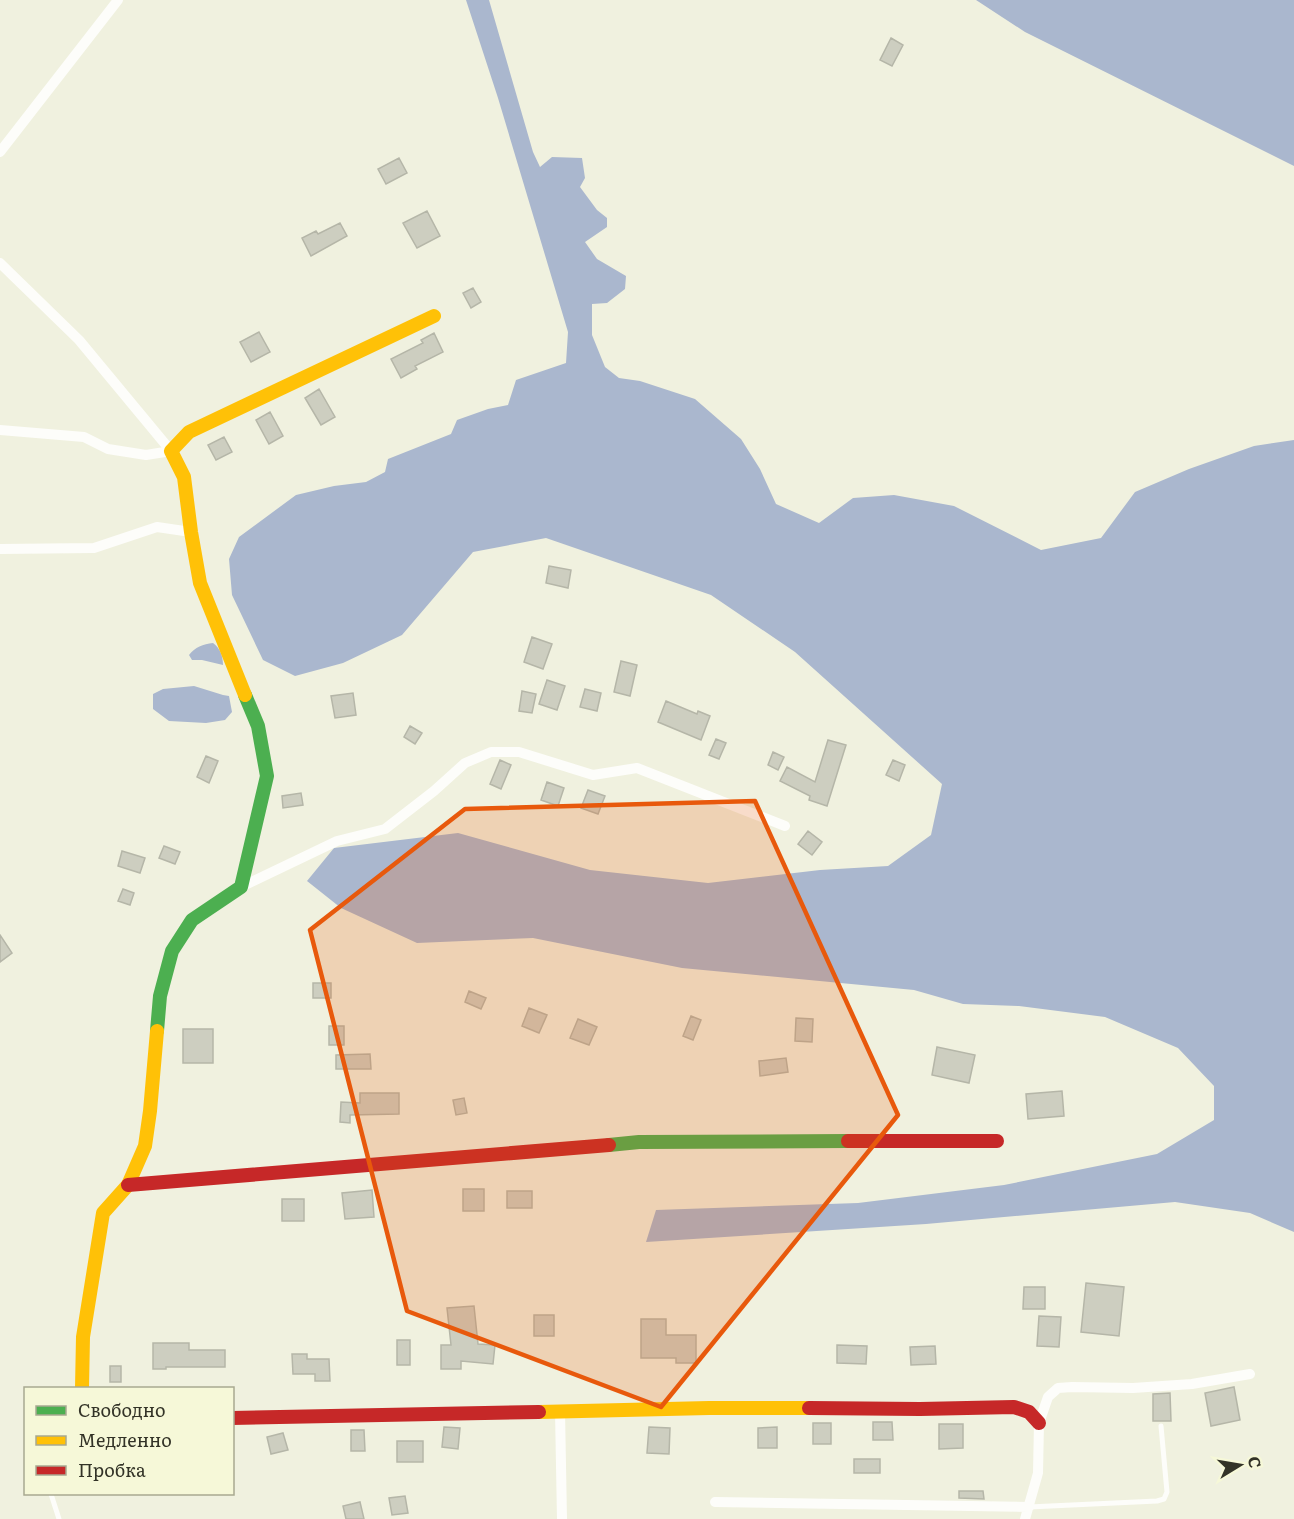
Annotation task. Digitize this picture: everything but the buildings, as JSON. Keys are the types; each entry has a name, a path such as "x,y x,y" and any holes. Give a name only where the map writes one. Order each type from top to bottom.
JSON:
{"street":[{"path":"0,152 118,0"},
{"path":"0,263 79,340 171,451 184,477 200,582 258,726 267,776 242,887"},
{"path":"0,430 84,437 108,449 146,455 171,451 189,432 434,316"},
{"path":"0,549 94,548 158,527 191,532"},
{"path":"82,1387 83,1337 103,1213 128,1185 145,1146 160,996 172,951 192,920 242,887 337,841 386,830 465,763 491,752 519,752 593,775 637,768 785,826"},
{"path":"128,1185 639,1142 997,1141"},
{"path":"1025,1519 1038,1473 1039,1423 1048,1397 1058,1388 1133,1388 1191,1384 1250,1374"},
{"path":"234,1418 709,1408 1014,1407 1024,1408 1033,1413 1039,1423"},
{"path":"560,1411 562,1519"},
{"path":"716,1502 1029,1507"}],"lane":[{"path":"1029,1507 1164,1499 1167,1492 1161,1426"},
{"path":"51,1495 59,1519"}],"highlighted area":[{"path":"755,801 898,1115 661,1407 407,1311 310,930 465,809"}],"water":[{"path":"466,0 489,0 533,152 540,167 552,157 582,158 585,178 580,187 597,210 607,218 607,227 585,242 597,259 626,276 625,289 607,303 592,304 592,335 605,367 619,378 640,381 695,399 741,439 760,469 776,504 819,523 853,498 894,495 954,506 1041,550 1101,538 1135,492 1189,469 1254,446 1294,440 1294,1232 1250,1213 1175,1202 926,1224 646,1242 656,1210 858,1203 1004,1185 1157,1154 1214,1120 1214,1086 1178,1048 1105,1017 1019,1006 963,1004 914,990 682,968 533,938 417,943 341,908 307,881 334,848 458,833 590,870 708,883 820,870 888,866 931,835 942,784 795,652 711,595 546,538 473,552 402,635 343,663 295,676 263,660 232,595 229,559 239,537 296,495 334,486 366,482 385,472 388,459 451,434 457,420 488,409 508,405 516,380 566,363 568,332 498,98"},
{"path":"976,0 1294,0 1294,166 1025,32"},
{"path":"213,643 221,653 223,665 192,660 189,655 194,650"},
{"path":"194,686 229,696 232,712 225,720 206,723 169,721 153,709 153,694 163,689"}],"traffic: fast":[{"path":"157,1031 160,996 172,951 192,920 241,887 267,776 258,726 245,695"},
{"path":"609,1145 639,1142 848,1141"}],"traffic: slow":[{"path":"245,695 200,583 184,477 171,451 189,432 434,316"},
{"path":"82,1387 83,1337 103,1213 128,1185 145,1146 157,1031"},
{"path":"539,1412 809,1408"}],"traffic: jam":[{"path":"848,1141 997,1141"},
{"path":"128,1185 609,1145"},
{"path":"809,1408 1014,1407 1029,1412 1039,1423"},
{"path":"234,1418 539,1412"}]}
